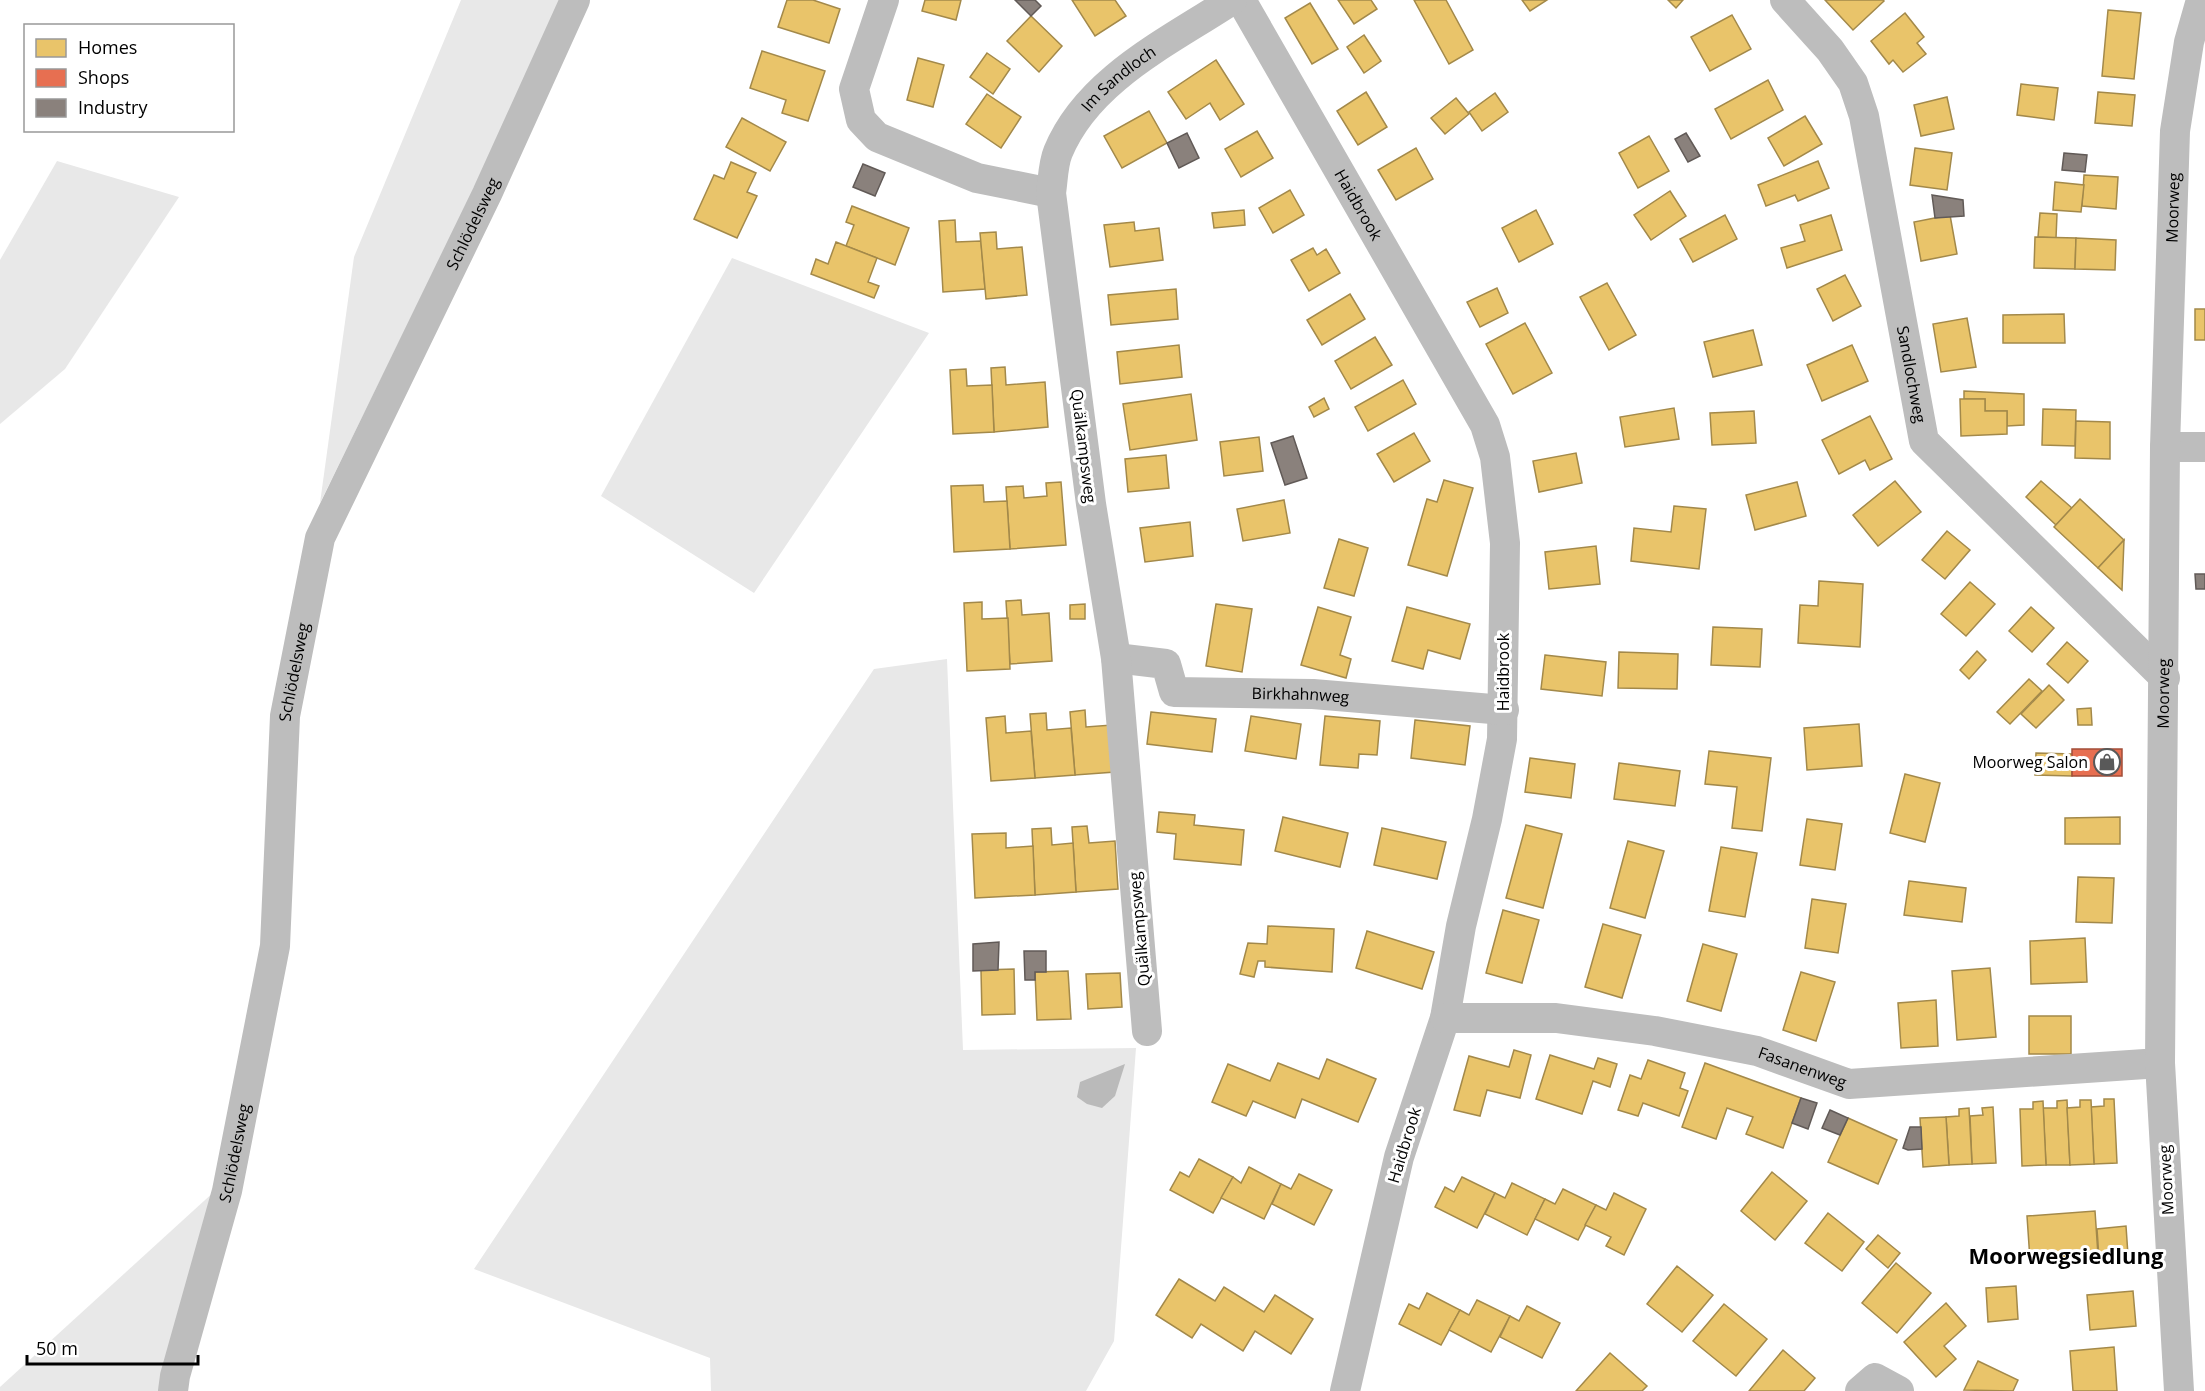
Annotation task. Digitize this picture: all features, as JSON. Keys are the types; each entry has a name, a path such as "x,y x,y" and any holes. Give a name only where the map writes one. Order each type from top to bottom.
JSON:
{"street":[{"name":"Schlödelsweg","path":"174,1391 175,1376 227,1191 275,946 285,716 320,538 482,205 575,0"},
{"path":"884,0 854,89 861,120 877,137 977,178 1051,193"},
{"name":"Im Sandloch","path":"1051,193 1057,153 1081,112 1125,70 1233,0"},
{"name":"Haidbrook","path":"1241,0 1485,425 1495,457 1505,543 1502,740 1487,819 1461,926 1445,1018 1399,1157 1345,1391"},
{"name":"Sandlochweg","path":"1785,0 1830,50 1853,83 1864,116 1924,441 2165,678"},
{"name":"Moorweg","path":"2179,1391 2160,1063 2165,678 2165,447 2175,131 2189,42 2201,0"},
{"name":"Quälkampsweg","path":"1051,193 1091,504 1116,658 1147,1031"},
{"path":"2165,447 2205,447"},
{"name":"Birkhahnweg","path":"1116,658 1166,664 1174,692 1313,694 1504,710"},
{"name":"Fasanenweg","path":"1445,1018 1556,1018 1655,1030 1757,1052 1849,1084 2160,1063"},
{"path":"1860,1391 1875,1377 1899,1391"}],"shaded area":[{"path":"461,0 562,0 549,36 320,503 354,257"},
{"path":"57,161 179,197 65,369 0,424 0,260"},
{"path":"732,258 929,333 754,593 601,496"},
{"path":"947,659 963,1050 1136,1048 1114,1341 1086,1391 711,1391 710,1358 474,1269 874,669"},
{"path":"1125,1064 1115,1096 1102,1108 1087,1104 1077,1097 1080,1082"},
{"path":"216,1190 168,1391 0,1391 0,1387"}],"building: Homes":[{"path":"787,0 813,0 840,9 829,43 778,27"},
{"path":"925,0 961,0 956,20 922,11"},
{"path":"1072,0 1115,0 1126,16 1095,36"},
{"path":"1338,0 1371,0 1377,9 1354,24"},
{"path":"1414,0 1446,0 1473,50 1449,64"},
{"path":"1522,0 1547,0 1530,11"},
{"path":"1668,0 1683,0 1676,8"},
{"path":"1825,0 1883,0 1884,1 1853,30"},
{"path":"1310,3 1338,49 1312,64 1285,18"},
{"path":"2108,10 2141,13 2134,79 2102,76"},
{"path":"1905,13 1924,37 1917,43 1926,54 1903,72 1893,60 1889,64 1871,41"},
{"path":"1732,15 1751,49 1710,71 1691,37"},
{"path":"1031,16 1062,46 1039,72 1007,41"},
{"path":"1364,35 1381,61 1364,73 1347,47"},
{"path":"762,51 825,71 808,121 782,113 786,100 750,88"},
{"path":"987,53 1010,69 993,94 970,77"},
{"path":"918,58 944,65 933,107 907,100"},
{"path":"1216,60 1244,104 1220,120 1210,103 1186,119 1168,92"},
{"path":"1768,80 1783,110 1731,139 1715,109"},
{"path":"2021,84 2058,88 2054,120 2017,115"},
{"path":"1366,92 1387,127 1358,145 1337,111"},
{"path":"2098,92 2135,95 2132,126 2095,123"},
{"path":"1495,93 1508,112 1482,131 1469,112"},
{"path":"987,94 1021,117 1001,148 966,124"},
{"path":"1947,97 1954,129 1921,136 1914,105"},
{"path":"1456,98 1469,114 1445,134 1431,118"},
{"path":"1149,111 1167,143 1122,168 1104,136"},
{"path":"1805,116 1822,144 1784,166 1768,138"},
{"path":"742,118 786,142 770,171 726,147"},
{"path":"1257,131 1273,158 1241,177 1225,149"},
{"path":"1649,136 1669,171 1638,188 1619,153"},
{"path":"1416,148 1433,179 1396,200 1378,170"},
{"path":"1915,148 1952,153 1947,190 1910,185"},
{"path":"1818,161 1829,188 1798,201 1795,195 1766,206 1758,185"},
{"path":"731,162 756,173 747,192 757,196 737,238 694,219 714,175 724,179"},
{"path":"2084,175 2118,177 2116,209 2082,206"},
{"path":"2055,182 2084,185 2081,212 2053,210"},
{"path":"1290,190 1304,215 1273,233 1259,208"},
{"path":"1670,191 1686,216 1651,240 1634,215"},
{"path":"852,206 909,228 895,265 846,246 854,225 846,222"},
{"path":"1244,210 1245,225 1214,228 1212,213"},
{"path":"1536,210 1553,244 1519,262 1502,228"},
{"path":"2040,213 2057,214 2056,238 2038,237"},
{"path":"1725,215 1737,239 1693,262 1680,239"},
{"path":"1831,215 1842,250 1787,268 1781,248 1805,241 1800,225"},
{"path":"1950,215 1957,254 1921,261 1914,222"},
{"path":"955,220 956,242 981,241 985,289 943,292 939,221"},
{"path":"1134,222 1135,231 1159,228 1163,260 1110,267 1104,225"},
{"path":"996,232 997,249 1022,247 1027,295 986,299 980,233"},
{"path":"2035,237 2076,238 2075,269 2034,268"},
{"path":"2076,238 2116,240 2115,270 2075,269"},
{"path":"836,242 877,258 868,282 879,286 874,298 811,274 816,259 828,264"},
{"path":"1313,248 1317,255 1326,249 1340,273 1309,291 1291,260"},
{"path":"1845,275 1861,306 1833,321 1817,289"},
{"path":"1607,283 1636,335 1609,350 1580,297"},
{"path":"1497,288 1508,313 1480,327 1467,302"},
{"path":"1176,289 1178,319 1111,325 1108,295"},
{"path":"1350,294 1365,319 1322,345 1307,320"},
{"path":"2195,309 2205,309 2205,340 2195,340"},
{"path":"2064,314 2065,343 2003,343 2003,315"},
{"path":"1967,318 1976,367 1941,372 1933,324"},
{"path":"1525,323 1552,373 1513,394 1486,344"},
{"path":"1753,330 1762,365 1713,377 1704,342"},
{"path":"1375,337 1392,365 1351,389 1335,361"},
{"path":"1179,345 1182,377 1120,384 1117,352"},
{"path":"1852,345 1868,381 1822,401 1807,365"},
{"path":"1005,367 1006,385 1045,382 1048,427 994,432 991,368"},
{"path":"966,369 967,386 992,385 994,432 953,434 950,370"},
{"path":"1403,380 1416,404 1368,431 1355,407"},
{"path":"1964,391 2024,394 2024,425 2007,426 2007,411 1985,411 1985,399 1964,399"},
{"path":"1191,394 1197,440 1130,450 1123,404"},
{"path":"1324,398 1329,409 1314,417 1309,407"},
{"path":"1960,399 1985,399 1985,411 2007,411 2007,434 1961,436"},
{"path":"1674,408 1679,439 1625,447 1620,417"},
{"path":"2043,409 2076,410 2075,446 2042,445"},
{"path":"1754,411 1756,443 1712,445 1710,413"},
{"path":"1870,416 1892,459 1870,470 1865,460 1839,474 1822,440"},
{"path":"2076,421 2110,422 2110,459 2075,458"},
{"path":"1414,433 1430,461 1394,482 1377,454"},
{"path":"1259,437 1263,471 1224,476 1220,442"},
{"path":"1576,453 1582,483 1539,492 1533,461"},
{"path":"1166,455 1169,488 1128,492 1125,459"},
{"path":"1444,480 1473,488 1447,576 1408,565 1427,499 1437,502"},
{"path":"1895,481 1921,512 1878,546 1853,515"},
{"path":"2041,481 2072,508 2056,525 2026,497"},
{"path":"1061,482 1066,545 1010,549 1006,487 1023,486 1024,498 1047,496 1046,483"},
{"path":"1797,482 1806,516 1755,530 1746,495"},
{"path":"983,485 984,502 1007,501 1010,549 954,552 951,486"},
{"path":"2080,499 2124,540 2098,568 2054,527"},
{"path":"1284,500 1290,533 1243,541 1237,509"},
{"path":"1674,506 1706,509 1699,569 1631,561 1634,528 1671,532"},
{"path":"1190,522 1193,556 1145,562 1140,528"},
{"path":"1947,531 1970,550 1945,579 1922,560"},
{"path":"1339,539 1368,548 1354,596 1324,588"},
{"path":"2124,540 2122,590 2098,568"},
{"path":"1596,546 1600,584 1549,589 1545,552"},
{"path":"1819,581 1863,584 1860,647 1798,643 1800,605 1818,606"},
{"path":"1970,582 1995,604 1966,636 1941,614"},
{"path":"1021,600 1022,615 1049,613 1052,661 1010,664 1006,601"},
{"path":"982,602 982,619 1008,618 1010,669 967,671 964,603"},
{"path":"1085,604 1085,619 1070,619 1070,605"},
{"path":"1216,604 1252,609 1242,672 1206,666"},
{"path":"1318,607 1351,617 1340,655 1351,659 1346,678 1301,665"},
{"path":"1407,607 1470,624 1460,659 1428,650 1423,669 1392,661"},
{"path":"2031,607 2054,628 2032,652 2009,631"},
{"path":"1713,627 1762,629 1760,667 1711,665"},
{"path":"2067,642 2088,661 2068,683 2047,664"},
{"path":"1977,651 1986,660 1969,679 1960,670"},
{"path":"1619,652 1678,654 1677,689 1618,688"},
{"path":"1545,655 1606,662 1602,696 1541,689"},
{"path":"2029,679 2042,691 2010,724 1997,712"},
{"path":"2049,685 2064,700 2036,728 2021,714"},
{"path":"2091,708 2092,725 2078,725 2077,709"},
{"path":"1085,710 1086,727 1112,725 1115,772 1075,775 1070,712"},
{"path":"1151,712 1216,719 1212,752 1147,744"},
{"path":"1046,713 1047,730 1071,728 1075,775 1035,778 1030,714"},
{"path":"1005,716 1006,733 1031,731 1035,778 991,781 986,718"},
{"path":"1251,716 1301,724 1296,759 1245,751"},
{"path":"1325,716 1380,721 1377,755 1359,754 1358,768 1320,765"},
{"path":"1415,720 1470,726 1465,765 1411,758"},
{"path":"1859,724 1862,766 1807,770 1804,728"},
{"path":"1709,751 1771,758 1762,831 1732,828 1737,787 1705,784"},
{"path":"2036,753 2073,754 2072,776 2035,775"},
{"path":"1530,758 1575,764 1571,798 1525,792"},
{"path":"1619,763 1680,771 1675,806 1614,799"},
{"path":"1905,774 1940,783 1925,842 1890,833"},
{"path":"1159,812 1195,815 1194,825 1244,830 1241,865 1174,859 1176,834 1157,832"},
{"path":"1283,817 1348,833 1340,867 1275,851"},
{"path":"2120,817 2120,844 2065,844 2065,818"},
{"path":"1807,819 1842,824 1835,870 1800,865"},
{"path":"1526,825 1562,834 1543,908 1506,898"},
{"path":"1087,826 1089,843 1115,841 1118,889 1076,892 1072,827"},
{"path":"1051,828 1052,845 1073,843 1076,892 1035,895 1032,829"},
{"path":"1382,828 1446,842 1437,879 1374,865"},
{"path":"1006,833 1006,848 1033,846 1035,895 975,898 972,834"},
{"path":"1628,841 1664,851 1645,918 1610,908"},
{"path":"1721,847 1757,853 1745,917 1709,911"},
{"path":"2078,877 2114,878 2112,923 2076,922"},
{"path":"1909,881 1966,888 1962,922 1904,915"},
{"path":"1812,899 1846,904 1838,953 1805,948"},
{"path":"1503,910 1539,920 1522,983 1486,973"},
{"path":"1603,924 1641,935 1622,998 1585,987"},
{"path":"1268,926 1334,929 1332,972 1265,967 1265,961 1258,961 1254,977 1240,974 1248,943 1267,944"},
{"path":"1367,931 1434,952 1422,989 1356,968"},
{"path":"2085,938 2087,982 2031,984 2030,941"},
{"path":"1703,944 1737,954 1721,1011 1687,1001"},
{"path":"1990,968 1996,1037 1957,1040 1952,971"},
{"path":"1014,969 1015,1014 982,1015 981,970"},
{"path":"1068,971 1071,1019 1037,1020 1035,972"},
{"path":"1801,972 1835,982 1816,1041 1783,1030"},
{"path":"1120,973 1122,1007 1088,1009 1086,974"},
{"path":"1936,1000 1938,1046 1901,1048 1898,1003"},
{"path":"2029,1016 2071,1016 2071,1054 2029,1054"},
{"path":"1514,1050 1531,1055 1520,1098 1487,1090 1480,1116 1454,1110 1469,1056 1509,1067"},
{"path":"1550,1055 1594,1069 1598,1058 1617,1064 1610,1087 1593,1081 1582,1114 1536,1099"},
{"path":"1327,1059 1376,1079 1358,1122 1302,1099 1295,1118 1253,1101 1246,1116 1212,1102 1228,1064 1270,1081 1278,1063 1319,1079"},
{"path":"1648,1060 1685,1073 1680,1088 1688,1091 1679,1116 1643,1103 1638,1116 1618,1110 1630,1075 1641,1079"},
{"path":"1705,1063 1801,1098 1783,1148 1746,1134 1753,1117 1727,1108 1716,1139 1682,1127"},
{"path":"2104,1099 2114,1099 2117,1163 2094,1164 2091,1107 2104,1106"},
{"path":"2067,1100 2070,1165 2046,1165 2043,1108 2057,1108 2057,1101"},
{"path":"2080,1100 2091,1100 2094,1164 2070,1165 2067,1108 2080,1107"},
{"path":"2043,1101 2046,1165 2022,1166 2020,1109 2033,1109 2033,1102"},
{"path":"1993,1107 1996,1163 1972,1164 1970,1116 1983,1115 1982,1108"},
{"path":"1969,1108 1972,1164 1949,1165 1946,1117 1959,1116 1959,1109"},
{"path":"1946,1117 1949,1165 1923,1167 1920,1118"},
{"path":"1848,1118 1897,1140 1878,1184 1828,1162"},
{"path":"1199,1159 1233,1177 1213,1213 1170,1190 1180,1172 1189,1177"},
{"path":"1249,1167 1281,1184 1264,1219 1221,1198 1233,1177 1241,1183"},
{"path":"1772,1172 1807,1201 1775,1240 1741,1211"},
{"path":"1299,1174 1332,1190 1314,1225 1272,1204 1281,1184 1291,1189"},
{"path":"1462,1177 1495,1193 1477,1228 1435,1207 1445,1187 1454,1192"},
{"path":"1512,1183 1545,1199 1527,1235 1485,1214 1495,1193 1505,1198"},
{"path":"1563,1189 1596,1205 1578,1240 1535,1219 1545,1199 1555,1204"},
{"path":"1614,1193 1646,1209 1624,1255 1606,1246 1611,1237 1585,1225 1596,1205 1606,1210"},
{"path":"2095,1211 2098,1255 2030,1260 2027,1216"},
{"path":"1828,1213 1864,1242 1842,1271 1805,1243"},
{"path":"2126,1226 2128,1255 2099,1258 2097,1229"},
{"path":"1878,1235 1900,1253 1888,1268 1866,1249"},
{"path":"1896,1263 1931,1293 1897,1333 1862,1303"},
{"path":"1677,1266 1713,1295 1682,1332 1647,1304"},
{"path":"1179,1279 1215,1301 1224,1287 1264,1312 1275,1295 1313,1319 1291,1354 1255,1331 1243,1351 1201,1324 1192,1338 1156,1315"},
{"path":"2016,1286 2018,1319 1988,1322 1986,1288"},
{"path":"2133,1291 2136,1326 2090,1330 2087,1295"},
{"path":"1427,1293 1460,1310 1441,1345 1399,1324 1409,1304 1419,1309"},
{"path":"1477,1300 1510,1316 1491,1352 1449,1330 1460,1310 1469,1315"},
{"path":"1946,1303 1966,1326 1944,1346 1956,1359 1936,1377 1904,1342"},
{"path":"1724,1304 1767,1339 1736,1376 1693,1341"},
{"path":"1527,1306 1560,1323 1542,1358 1500,1337 1510,1316 1519,1321"},
{"path":"2114,1347 2117,1391 2073,1391 2070,1351"},
{"path":"1783,1350 1815,1378 1804,1391 1749,1391"},
{"path":"1610,1353 1647,1386 1642,1391 1576,1391"},
{"path":"1978,1361 2018,1380 2013,1391 1964,1390"}],"building: Shops":[{"path":"2072,749 2122,749 2122,776 2072,776"}],"building: Industry":[{"path":"1015,0 1035,0 1041,6 1031,16"},
{"path":"1187,133 1199,158 1179,168 1167,143"},
{"path":"1686,133 1700,156 1688,162 1675,139"},
{"path":"2064,153 2087,155 2085,172 2062,170"},
{"path":"863,164 885,173 875,196 853,187"},
{"path":"1932,195 1963,200 1964,216 1935,218"},
{"path":"1293,436 1307,478 1285,485 1271,443"},
{"path":"2195,574 2205,574 2205,589 2196,589"},
{"path":"999,942 998,970 973,971 973,944"},
{"path":"1024,951 1046,951 1046,972 1035,972 1035,980 1025,980"},
{"path":"1801,1098 1817,1103 1808,1129 1792,1123"},
{"path":"1830,1110 1848,1118 1840,1135 1822,1128"},
{"path":"1910,1127 1921,1127 1922,1149 1903,1148"}],"place":[{"name":"Moorweg Salon","path":"2107,762"}],"district":[{"name":"Moorwegsiedlung","path":"2066,1256"}]}
